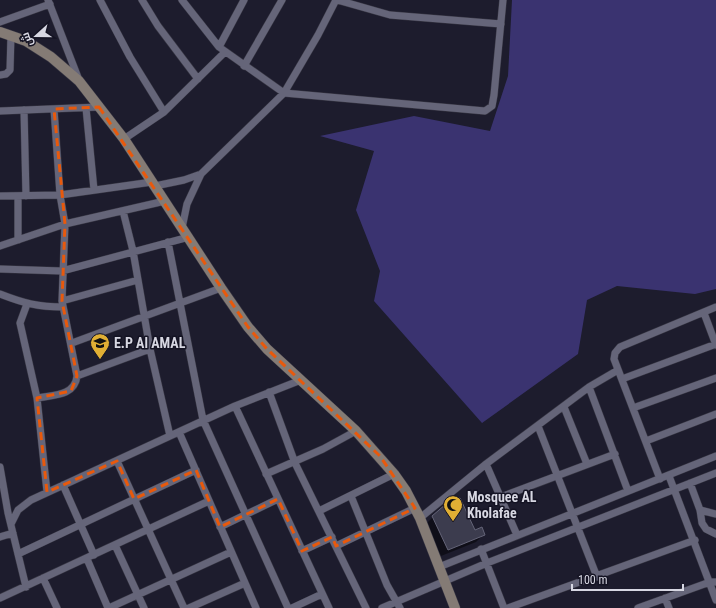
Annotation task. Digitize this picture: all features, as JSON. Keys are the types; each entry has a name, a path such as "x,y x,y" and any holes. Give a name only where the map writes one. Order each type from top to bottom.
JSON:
{"main road":[{"path":"0,32 11,34 26,41 51,57 79,81 124,139 182,228 189,236 221,288 257,337 356,431 394,474 420,518 455,608"}],"street":[{"path":"100,0 130,57 164,112"},
{"path":"142,0 158,26 198,79"},
{"path":"182,0 219,47 284,93 488,110 492,106 494,95 503,0"},
{"path":"219,47 244,0"},
{"path":"244,66 282,0"},
{"path":"182,228 187,204 201,174 284,93 337,0 390,15 501,24"},
{"path":"0,22 49,2 79,81"},
{"path":"0,75 6,74 10,70 11,34"},
{"path":"124,139 164,112 225,52"},
{"path":"0,111 99,107"},
{"path":"86,108 94,190"},
{"path":"37,398 71,391 75,386 77,376 72,343 63,304 62,271 65,224 60,195 54,109"},
{"path":"24,110 26,196"},
{"path":"0,196 60,195 184,180 201,174"},
{"path":"18,196 18,240"},
{"path":"0,246 65,224 164,201"},
{"path":"123,211 133,251 150,349 170,436"},
{"path":"0,269 62,271 189,236"},
{"path":"168,242 203,420 288,608"},
{"path":"0,294 27,304 46,307 63,304 138,280"},
{"path":"72,343 221,288"},
{"path":"27,304 20,323 37,398 47,492"},
{"path":"660,479 614,356 620,347 716,307"},
{"path":"622,379 716,345 704,313"},
{"path":"77,376 150,349"},
{"path":"420,518 486,464 589,387 618,370"},
{"path":"633,408 716,378"},
{"path":"11,524 18,510 23,505 47,492 203,420 301,380"},
{"path":"589,387 628,491"},
{"path":"269,392 295,462 366,608"},
{"path":"235,406 329,608"},
{"path":"564,406 587,464"},
{"path":"646,441 716,414"},
{"path":"538,426 596,577"},
{"path":"266,474 295,462 356,431"},
{"path":"179,432 256,608"},
{"path":"501,496 615,454"},
{"path":"439,567 716,456"},
{"path":"117,461 184,608"},
{"path":"486,464 517,535"},
{"path":"0,467 11,524 26,587"},
{"path":"18,554 196,470"},
{"path":"382,608 487,562 716,473"},
{"path":"319,511 394,474"},
{"path":"669,476 713,582 716,600"},
{"path":"690,483 700,510 702,523 706,529 716,534"},
{"path":"63,485 94,555"},
{"path":"351,496 387,585 400,608"},
{"path":"220,527 278,499"},
{"path":"0,598 209,502"},
{"path":"336,546 366,530 415,508"},
{"path":"700,510 716,514"},
{"path":"0,537 13,533"},
{"path":"302,551 332,537"},
{"path":"508,608 695,540"},
{"path":"115,545 144,608"},
{"path":"481,549 504,608"},
{"path":"87,559 109,608 231,552"},
{"path":"43,578 57,608"},
{"path":"638,608 713,582"},
{"path":"189,608 245,583"},
{"path":"292,608 322,594"},
{"path":"666,598 669,608"}],"highlighted area":[{"path":"99,107 248,327 267,349 380,456 415,508 336,546 332,537 302,551 278,499 220,527 196,470 134,499 117,461 47,492 37,398 71,391 77,376 62,301 65,224 54,109"}],"shaded area":[{"path":"512,0 716,0 716,289 695,294 617,286 587,300 578,354 482,423 374,301 380,271 356,210 374,151 320,136 414,116 490,131 508,76"}],"building":[{"name":"Mosquee AL Kholafae","path":"460,498 475,530 482,527 485,535 448,550 432,516 446,504"}],"place":[{"name":"E.P Al AMAL","path":"100,360"},
{"name":"Mosquee AL Kholafae","path":"453,522"}]}
